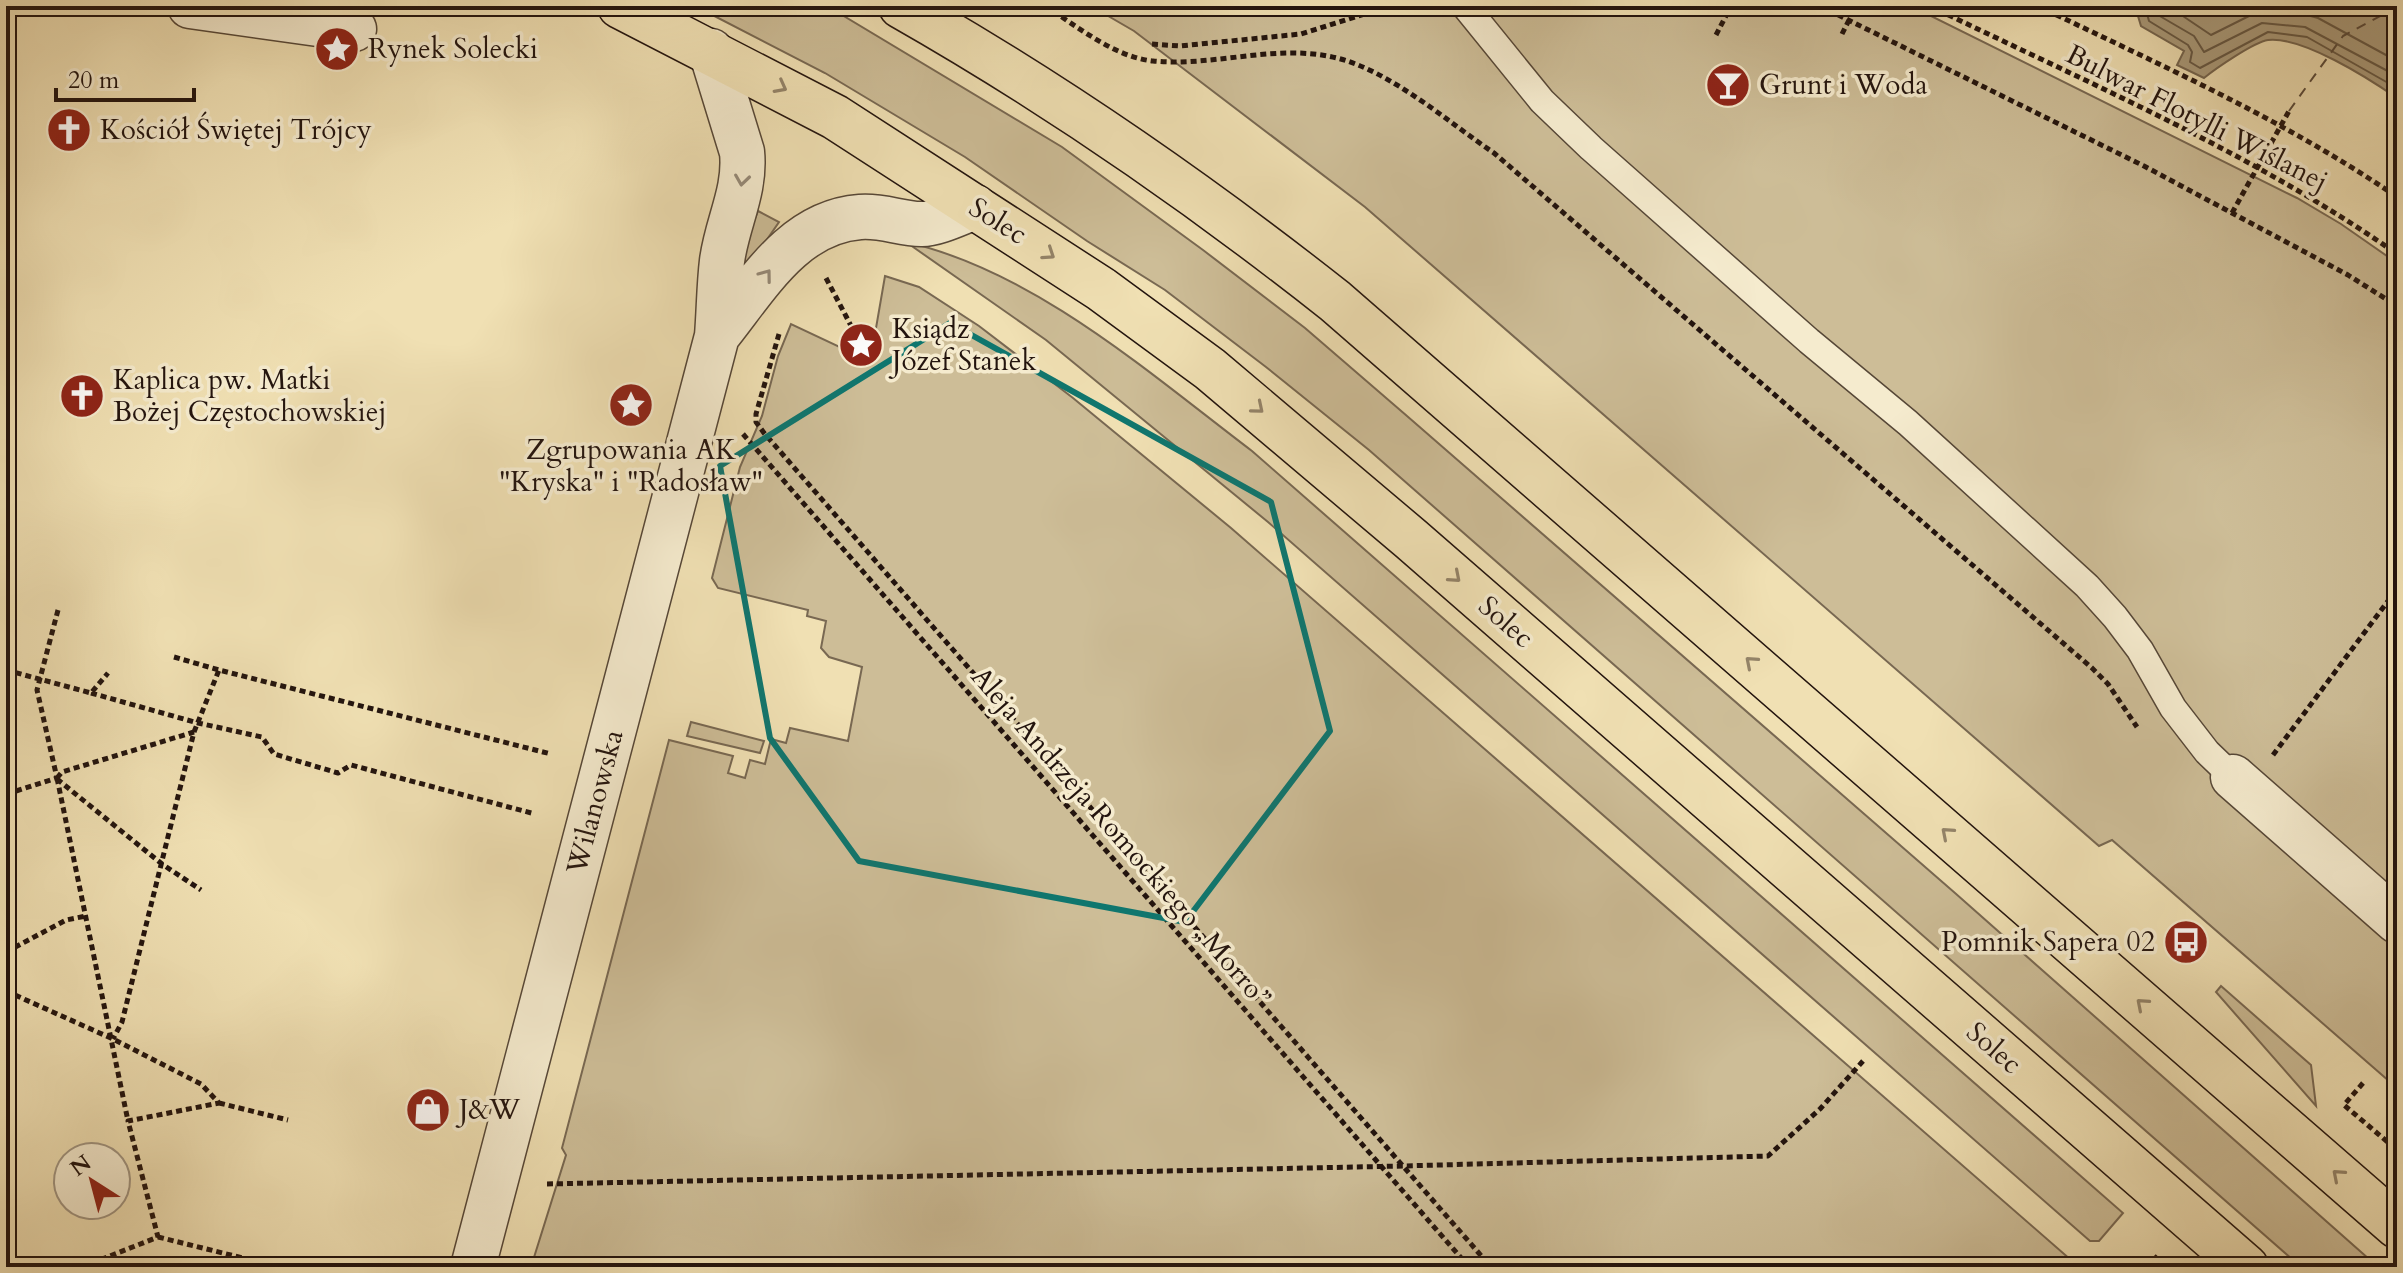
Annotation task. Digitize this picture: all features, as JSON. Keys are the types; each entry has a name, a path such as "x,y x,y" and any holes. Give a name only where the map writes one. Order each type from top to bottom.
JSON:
{"main road":[{"name":"Solec","path":"620,6 835,117 1101,289 1255,405 2246,1267"},
{"path":"901,6 1118,139 1257,239 1335,301 2397,1226"}],"street":[{"path":"190,6 354,29"},
{"name":"Wilanowska","path":"473,1267 717,336 722,259 744,168 742,152 711,51"},
{"name":"Wilanowska","path":"717,336 779,258 802,237 831,222 860,217 888,217 923,225 975,207"},
{"path":"2240,783 2397,921"}],"lane":[{"path":"1465,6 1542,101 1591,148 1809,341 1908,423 2087,586 2140,650 2173,708 2207,752 2240,783"}],"path":[{"path":"1045,6 1109,45 1153,61 1299,53 1364,67 1404,91 1494,153 2092,668 2108,684 2146,739"},
{"path":"1152,44 1180,46 1301,34 1390,6"},
{"path":"1648,16 1653,6"},
{"path":"1716,35 1731,6"},
{"path":"1820,6 2144,166 2348,275 2397,306"},
{"name":"Bulwar Flotylli Wiślanej","path":"1930,6 2256,167 2301,191 2397,254"},
{"path":"2038,6 2328,152 2397,197"},
{"path":"1842,34 1849,20"},
{"path":"2232,213 2289,111"},
{"path":"824,273 859,341"},
{"path":"781,328 756,414 759,427 1491,1267"},
{"name":"Aleja Andrzeja Romockiego „Morro”","path":"743,434 1469,1267"},
{"path":"2240,783 2397,589"},
{"path":"58,610 37,690 128,1121 158,1237"},
{"path":"174,657 551,754"},
{"path":"6,670 198,723 262,737 274,754 338,773 351,765 535,814"},
{"path":"113,1039 122,1022 194,732 219,670"},
{"path":"91,693 108,673"},
{"path":"16,791 57,778 62,772 194,732"},
{"path":"57,778 162,864 201,890"},
{"path":"6,952 66,920 86,916"},
{"path":"6,991 113,1039 201,1084 219,1103"},
{"path":"547,1184 1768,1156 1820,1109 1863,1061"},
{"path":"2363,1083 2344,1105 2397,1150"},
{"path":"128,1121 219,1103 288,1120"},
{"path":"82,1267 158,1237 251,1260"},
{"path":"2154,1256 2166,1267"}],"highlighted area":[{"path":"950,323 1271,502 1330,731 1185,922 859,861 770,738 720,466"}],"shaded area":[{"path":"695,6 827,6 1062,147 1203,250 1305,328 1407,416 1955,893 2378,1267 2301,1267 1369,450 1165,290 965,157 825,73"},
{"path":"1091,6 1911,6 2297,198 2397,263 2397,1088 2112,840 2099,846 1365,207 1134,31"},
{"path":"758,211 779,222 737,283 746,240"},
{"path":"906,242 953,256 1045,300 1131,358 1252,451 2123,1213 2099,1241 2090,1241 1268,522 1046,340"},
{"path":"885,276 919,287 979,326 1073,398 1231,528 2079,1267 531,1267 566,1155 562,1148 669,740 733,756 728,773 745,778 750,760 765,764 771,739 786,743 790,728 848,741 862,667 829,657 821,648 826,621 807,616 808,610 718,588 712,578 740,467 762,416 778,356 791,324 865,359 871,357"},
{"path":"691,722 764,741 760,753 687,736"},
{"path":"2221,986 2311,1065 2316,1106 2216,992"}],"water":[{"path":"2135,6 2397,6 2397,98 2316,51 2282,41 2268,40 2254,46 2204,78 2177,65 2184,51 2141,26"}],"ferry route":[{"path":"2289,111 2343,36 2397,7"}],"place":[{"name":"Rynek Solecki","path":"337,49"},
{"name":"Grunt i Woda","path":"1728,85"},
{"name":"Kościół Świętej Trójcy","path":"69,130"},
{"name":"Ksiądz Józef Stanek","path":"861,345"},
{"name":"Kaplica pw. Matki Bożej Częstochowskiej","path":"82,396"},
{"name":"Zgrupowania AK \"Kryska\" i \"Radosław\"","path":"631,405"},
{"name":"Pomnik Sapera 02","path":"2186,942"},
{"name":"J&W","path":"428,1110"}]}
